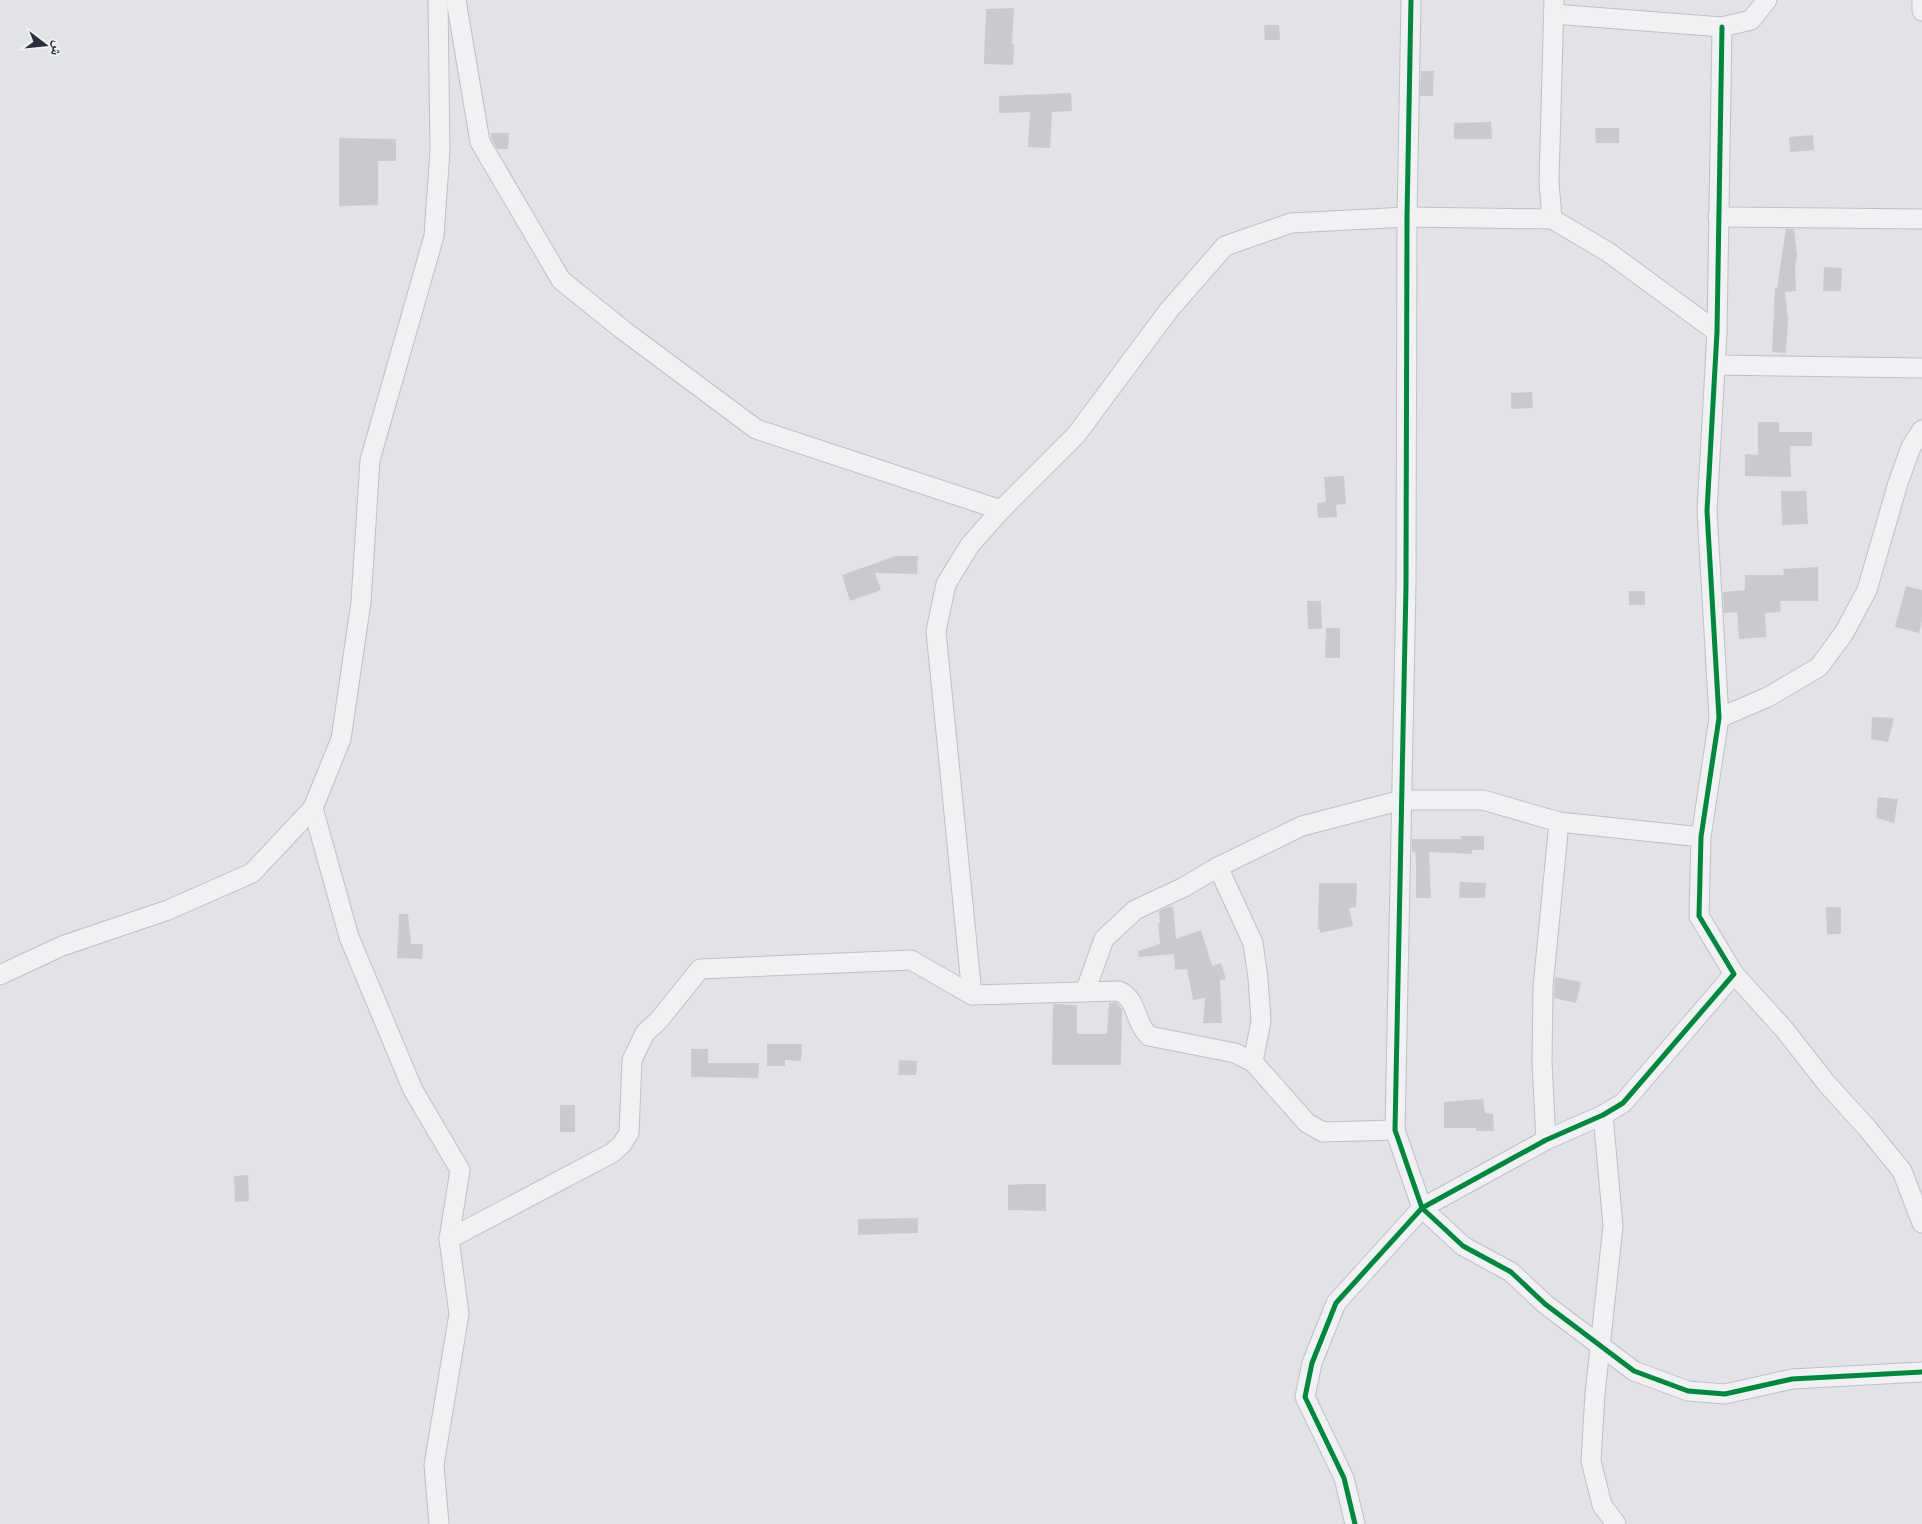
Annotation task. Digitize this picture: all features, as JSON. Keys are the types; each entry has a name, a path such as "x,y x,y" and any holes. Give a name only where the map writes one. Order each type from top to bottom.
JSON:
{"street":[{"path":"0,975 62,946 168,910 252,873 313,808 341,739 361,602 370,460 434,236 440,150 438,0"},
{"path":"456,0 480,142 561,280 623,330 756,429 1001,510"},
{"path":"1411,0 1407,217 1406,586 1394,1130 1422,1208 1463,1246 1510,1272 1545,1304 1634,1372 1688,1391 1725,1394 1792,1379 1922,1372"},
{"path":"1552,219 1549,182 1553,7 1722,26 1752,20 1767,0"},
{"path":"1922,0 1922,11"},
{"path":"1722,26 1716,365 1707,511 1719,718 1701,837 1699,916 1734,974 1784,1029 1827,1084 1867,1128 1902,1171 1922,1223"},
{"path":"972,995 936,630 946,584 970,545 1001,510 1076,435 1169,310 1225,246 1291,223 1407,217 1552,219 1608,252 1717,332"},
{"path":"1718,217 1922,219"},
{"path":"1716,365 1922,368"},
{"path":"1719,718 1768,697 1819,667 1844,633 1867,590 1898,483 1911,447 1922,430"},
{"path":"1085,992 1104,939 1135,910 1302,826 1402,800 1483,800 1559,822 1701,837"},
{"path":"313,808 348,937 414,1090 460,1170 449,1239 459,1314 434,1465 439,1524"},
{"path":"1546,1140 1542,1064 1543,987 1559,822"},
{"path":"1218,867 1253,943 1261,1021 1253,1062"},
{"path":"449,1239 612,1153 622,1144 629,1133 632,1060 645,1033 659,1020 700,969 911,960 972,995 1112,990 1125,994 1132,1001 1138,1022 1149,1036 1235,1053 1253,1062 1307,1123 1324,1132 1394,1130"},
{"path":"1355,1524 1344,1478 1306,1397 1312,1364 1336,1303 1422,1208 1546,1140 1603,1115 1623,1103 1734,974"},
{"path":"1603,1115 1613,1226 1595,1394 1592,1461 1602,1505 1616,1524"}],"building":[{"path":"1014,8 1013,65 984,64 986,9"},
{"path":"1264,25 1279,25 1280,40 1265,40"},
{"path":"1421,71 1434,71 1433,96 1420,96"},
{"path":"1071,93 1072,111 1052,112 1050,148 1028,147 1030,112 999,113 999,96"},
{"path":"1491,122 1492,139 1454,139 1454,123"},
{"path":"1595,128 1619,128 1619,143 1596,143"},
{"path":"491,133 509,133 508,149 497,149 491,138"},
{"path":"1813,135 1814,150 1790,152 1789,137"},
{"path":"339,138 396,139 396,161 378,161 378,205 339,206"},
{"path":"1786,229 1794,229 1797,256 1795,268 1796,291 1785,292 1788,320 1786,353 1772,352 1775,288 1777,288"},
{"path":"1824,267 1842,268 1841,291 1823,291"},
{"path":"1532,392 1533,408 1511,409 1511,393"},
{"path":"1758,422 1779,422 1779,432 1812,432 1812,446 1790,446 1791,477 1745,476 1745,454 1758,455"},
{"path":"1344,476 1346,504 1336,505 1337,517 1318,518 1317,503 1326,502 1324,477"},
{"path":"1781,491 1806,491 1808,524 1782,525"},
{"path":"896,556 918,556 917,574 875,573 881,590 850,601 842,575"},
{"path":"1818,567 1818,601 1780,601 1781,612 1765,613 1766,637 1739,639 1737,612 1724,613 1723,592 1745,590 1745,575 1784,575 1783,569"},
{"path":"1906,586 1922,590 1922,621 1919,633 1895,627"},
{"path":"1629,591 1645,591 1645,605 1629,605"},
{"path":"1307,601 1321,601 1322,629 1308,629"},
{"path":"1326,628 1340,628 1340,658 1325,658"},
{"path":"1872,717 1894,718 1888,742 1871,739"},
{"path":"1878,797 1898,799 1894,823 1876,818"},
{"path":"1461,836 1484,836 1484,850 1472,850 1472,854 1429,852 1431,898 1416,898 1416,857 1415,852 1412,852 1412,839 1461,839"},
{"path":"1460,882 1486,883 1485,898 1459,898"},
{"path":"1319,883 1357,883 1356,907 1349,908 1353,926 1320,933 1320,929 1318,929"},
{"path":"1173,907 1176,939 1201,930 1212,966 1221,963 1226,979 1220,980 1222,1023 1203,1023 1205,998 1193,1000 1187,969 1175,970 1174,954 1139,957 1138,951 1160,944 1159,911"},
{"path":"1826,907 1841,907 1841,934 1827,934"},
{"path":"399,914 408,914 411,944 423,944 422,959 397,958"},
{"path":"1555,977 1581,982 1576,1003 1554,998"},
{"path":"1116,1002 1122,1009 1121,1065 1052,1065 1053,1004 1077,1005 1077,1034 1107,1034 1109,1003"},
{"path":"767,1044 802,1044 801,1061 785,1060 785,1066 767,1066"},
{"path":"691,1049 708,1049 708,1063 759,1063 758,1078 691,1077"},
{"path":"899,1060 917,1061 916,1075 898,1075"},
{"path":"1483,1099 1485,1113 1493,1114 1494,1131 1476,1131 1476,1128 1444,1128 1444,1102"},
{"path":"560,1105 575,1105 575,1132 560,1132"},
{"path":"248,1175 249,1201 235,1202 234,1176"},
{"path":"1046,1184 1046,1211 1008,1210 1008,1185"},
{"path":"918,1218 918,1233 858,1235 858,1219"}],"cycle path":[{"path":"1411,0 1407,217 1406,586 1395,1130 1422,1208 1463,1246 1511,1272 1545,1304 1634,1371 1688,1391 1725,1394 1792,1379 1922,1372"},
{"path":"1355,1524 1344,1478 1305,1397 1312,1363 1336,1303 1422,1208 1546,1140 1603,1115 1623,1103 1734,974 1699,916 1701,837 1719,718 1707,511 1717,332 1722,27"}]}
